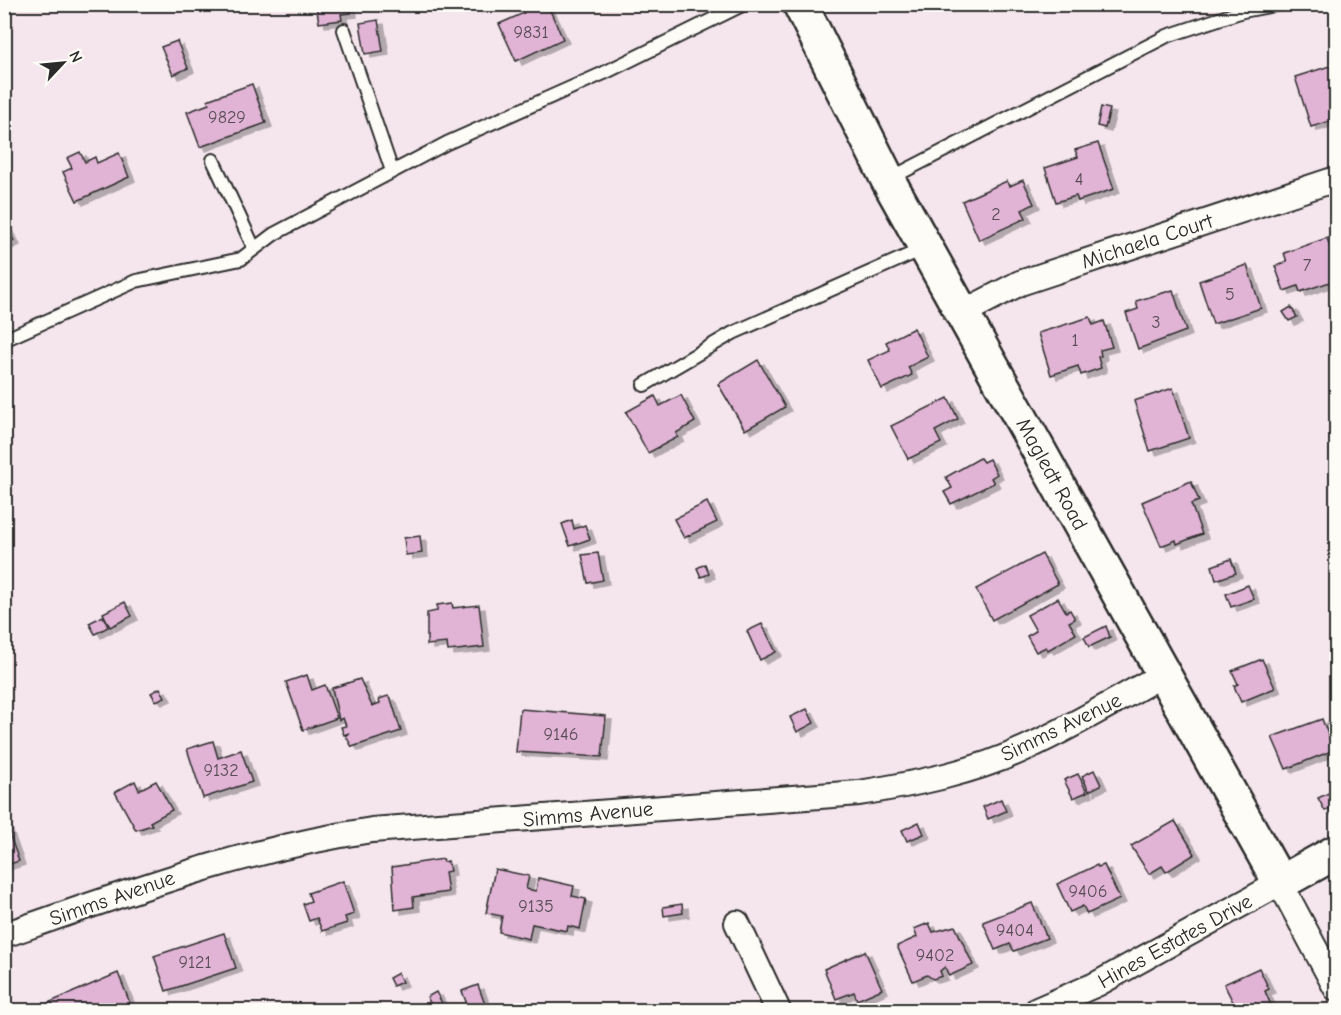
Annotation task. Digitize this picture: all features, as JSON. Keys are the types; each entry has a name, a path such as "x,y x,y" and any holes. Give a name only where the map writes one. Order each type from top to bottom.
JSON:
{"street":[{"name":"Magledt Road","path":"800,4 888,180 1280,883"},
{"name":"Michaela Court","path":"962,313 1020,283 1336,179"},
{"name":"Simms Avenue","path":"4,934 166,879 310,839 372,830 859,793 893,787 953,773 1028,747 1162,675"},
{"path":"1336,852 1280,883 1336,988"},
{"name":"Hines Estates Drive","path":"1037,1011 1116,974 1280,883"},
{"path":"737,923 778,1011"}],"lane":[{"path":"4,340 136,281 241,259 274,234 447,143 604,74 744,4"},
{"path":"888,180 1167,36 1222,17 1280,4"},
{"path":"344,30 392,171"},
{"path":"213,160 254,248"},
{"path":"644,385 733,333 926,247"}],"building":[{"path":"316,4 350,4 351,13 341,14 342,20 319,23"},
{"path":"528,4 547,4 563,39 516,61 499,24 524,13 522,9"},
{"path":"378,20 383,51 365,54 360,23"},
{"path":"177,41 188,68 173,75 161,47"},
{"path":"1336,64 1336,114 1330,116 1331,121 1311,127 1295,77"},
{"path":"252,84 266,123 200,147 187,112 209,104 207,100"},
{"path":"1101,107 1110,109 1105,128 1097,126"},
{"path":"1098,143 1114,189 1078,201 1076,196 1056,202 1045,168 1078,157 1075,150"},
{"path":"80,152 85,162 95,157 97,163 119,153 129,177 77,201 63,172 72,168 67,158"},
{"path":"1023,180 1034,204 1022,210 1026,218 979,240 962,201 1007,181 1010,186"},
{"path":"4,220 14,241 4,246"},
{"path":"1327,238 1336,264 1336,280 1300,292 1298,286 1284,291 1275,266 1287,262 1284,253"},
{"path":"1247,265 1261,308 1213,324 1199,281"},
{"path":"1173,290 1186,331 1138,349 1126,313 1138,309 1136,301"},
{"path":"1291,307 1297,317 1289,321 1283,312"},
{"path":"1090,317 1093,325 1104,321 1112,347 1100,350 1101,356 1098,357 1101,368 1081,375 1078,366 1051,375 1038,333"},
{"path":"914,328 928,357 908,367 912,375 882,389 868,360 890,350 886,342"},
{"path":"758,360 785,407 745,430 718,384"},
{"path":"1173,388 1189,438 1150,451 1134,401"},
{"path":"681,395 695,422 676,433 678,437 648,453 626,412 655,396 660,406"},
{"path":"948,398 958,419 935,431 941,443 908,459 891,426"},
{"path":"980,458 983,462 989,459 997,474 991,478 994,483 951,504 944,492 952,488 946,477"},
{"path":"1191,481 1199,501 1191,504 1202,534 1177,544 1176,540 1161,546 1142,502"},
{"path":"707,502 717,522 684,538 674,519"},
{"path":"572,520 574,529 585,525 590,539 570,546 562,524"},
{"path":"420,536 422,553 406,555 404,538"},
{"path":"598,553 603,580 588,583 582,555"},
{"path":"1042,554 1058,584 992,620 976,589"},
{"path":"1231,559 1236,573 1216,580 1212,566"},
{"path":"705,564 709,574 701,577 697,568"},
{"path":"1248,585 1254,599 1231,607 1226,594"},
{"path":"1058,598 1066,612 1070,610 1075,619 1069,622 1076,634 1048,650 1046,647 1036,652 1027,636 1036,631 1027,615"},
{"path":"125,602 132,616 110,627 103,613"},
{"path":"452,603 453,608 479,605 484,647 448,651 447,643 427,645 427,613 437,611 437,605"},
{"path":"103,616 108,627 95,634 89,623"},
{"path":"762,624 776,652 760,660 747,631"},
{"path":"1106,626 1110,637 1089,647 1084,637"},
{"path":"1262,659 1275,688 1241,702 1234,686 1238,684 1232,671"},
{"path":"307,675 312,690 325,685 337,718 303,730 286,682"},
{"path":"360,679 372,706 380,703 379,699 388,696 391,699 401,731 352,747 346,736 349,733 344,735 341,727 346,726 343,718 339,720 332,688"},
{"path":"160,688 165,697 156,701 151,693"},
{"path":"520,709 606,716 602,757 516,752"},
{"path":"807,709 814,723 797,732 790,717"},
{"path":"1322,719 1334,750 1286,769 1272,737"},
{"path":"213,741 218,758 241,750 252,782 203,798 187,749"},
{"path":"1094,770 1101,785 1089,791 1082,776"},
{"path":"1078,774 1087,792 1073,798 1064,780"},
{"path":"135,781 139,790 156,781 172,810 150,822 152,825 136,830 115,792"},
{"path":"1335,790 1336,805 1325,811 1318,798"},
{"path":"1001,799 1006,811 988,819 983,807"},
{"path":"4,819 19,861 4,866"},
{"path":"1175,821 1195,854 1166,872 1162,866 1149,874 1131,846"},
{"path":"919,822 924,834 907,841 902,830"},
{"path":"443,859 444,862 448,861 450,871 445,872 448,892 413,897 414,907 395,910 392,867"},
{"path":"1097,865 1098,867 1104,865 1120,899 1087,914 1083,906 1070,912 1057,884"},
{"path":"495,869 529,876 526,889 536,891 538,878 574,886 572,896 586,899 580,929 568,926 567,931 532,924 529,939 499,932 502,916 486,913"},
{"path":"343,881 354,914 345,917 347,923 322,931 317,918 309,921 303,904 311,901 308,893"},
{"path":"1032,903 1047,938 1014,951 1010,944 995,950 983,922"},
{"path":"682,904 683,913 664,916 663,907"},
{"path":"929,923 933,932 955,926 973,965 949,976 945,967 940,971 942,976 933,979 927,975 913,981 897,946 917,937 914,929"},
{"path":"224,933 236,968 166,991 154,956"},
{"path":"865,951 882,989 857,1000 854,992 836,999 824,969"},
{"path":"1259,968 1269,989 1265,991 1273,1010 1237,1010 1224,984"},
{"path":"118,973 132,1008 125,1010 32,1010"},
{"path":"398,973 402,982 393,986 389,978"},
{"path":"478,985 487,1010 469,1010 462,991"},
{"path":"436,992 443,1005 434,1010 427,997"}]}
